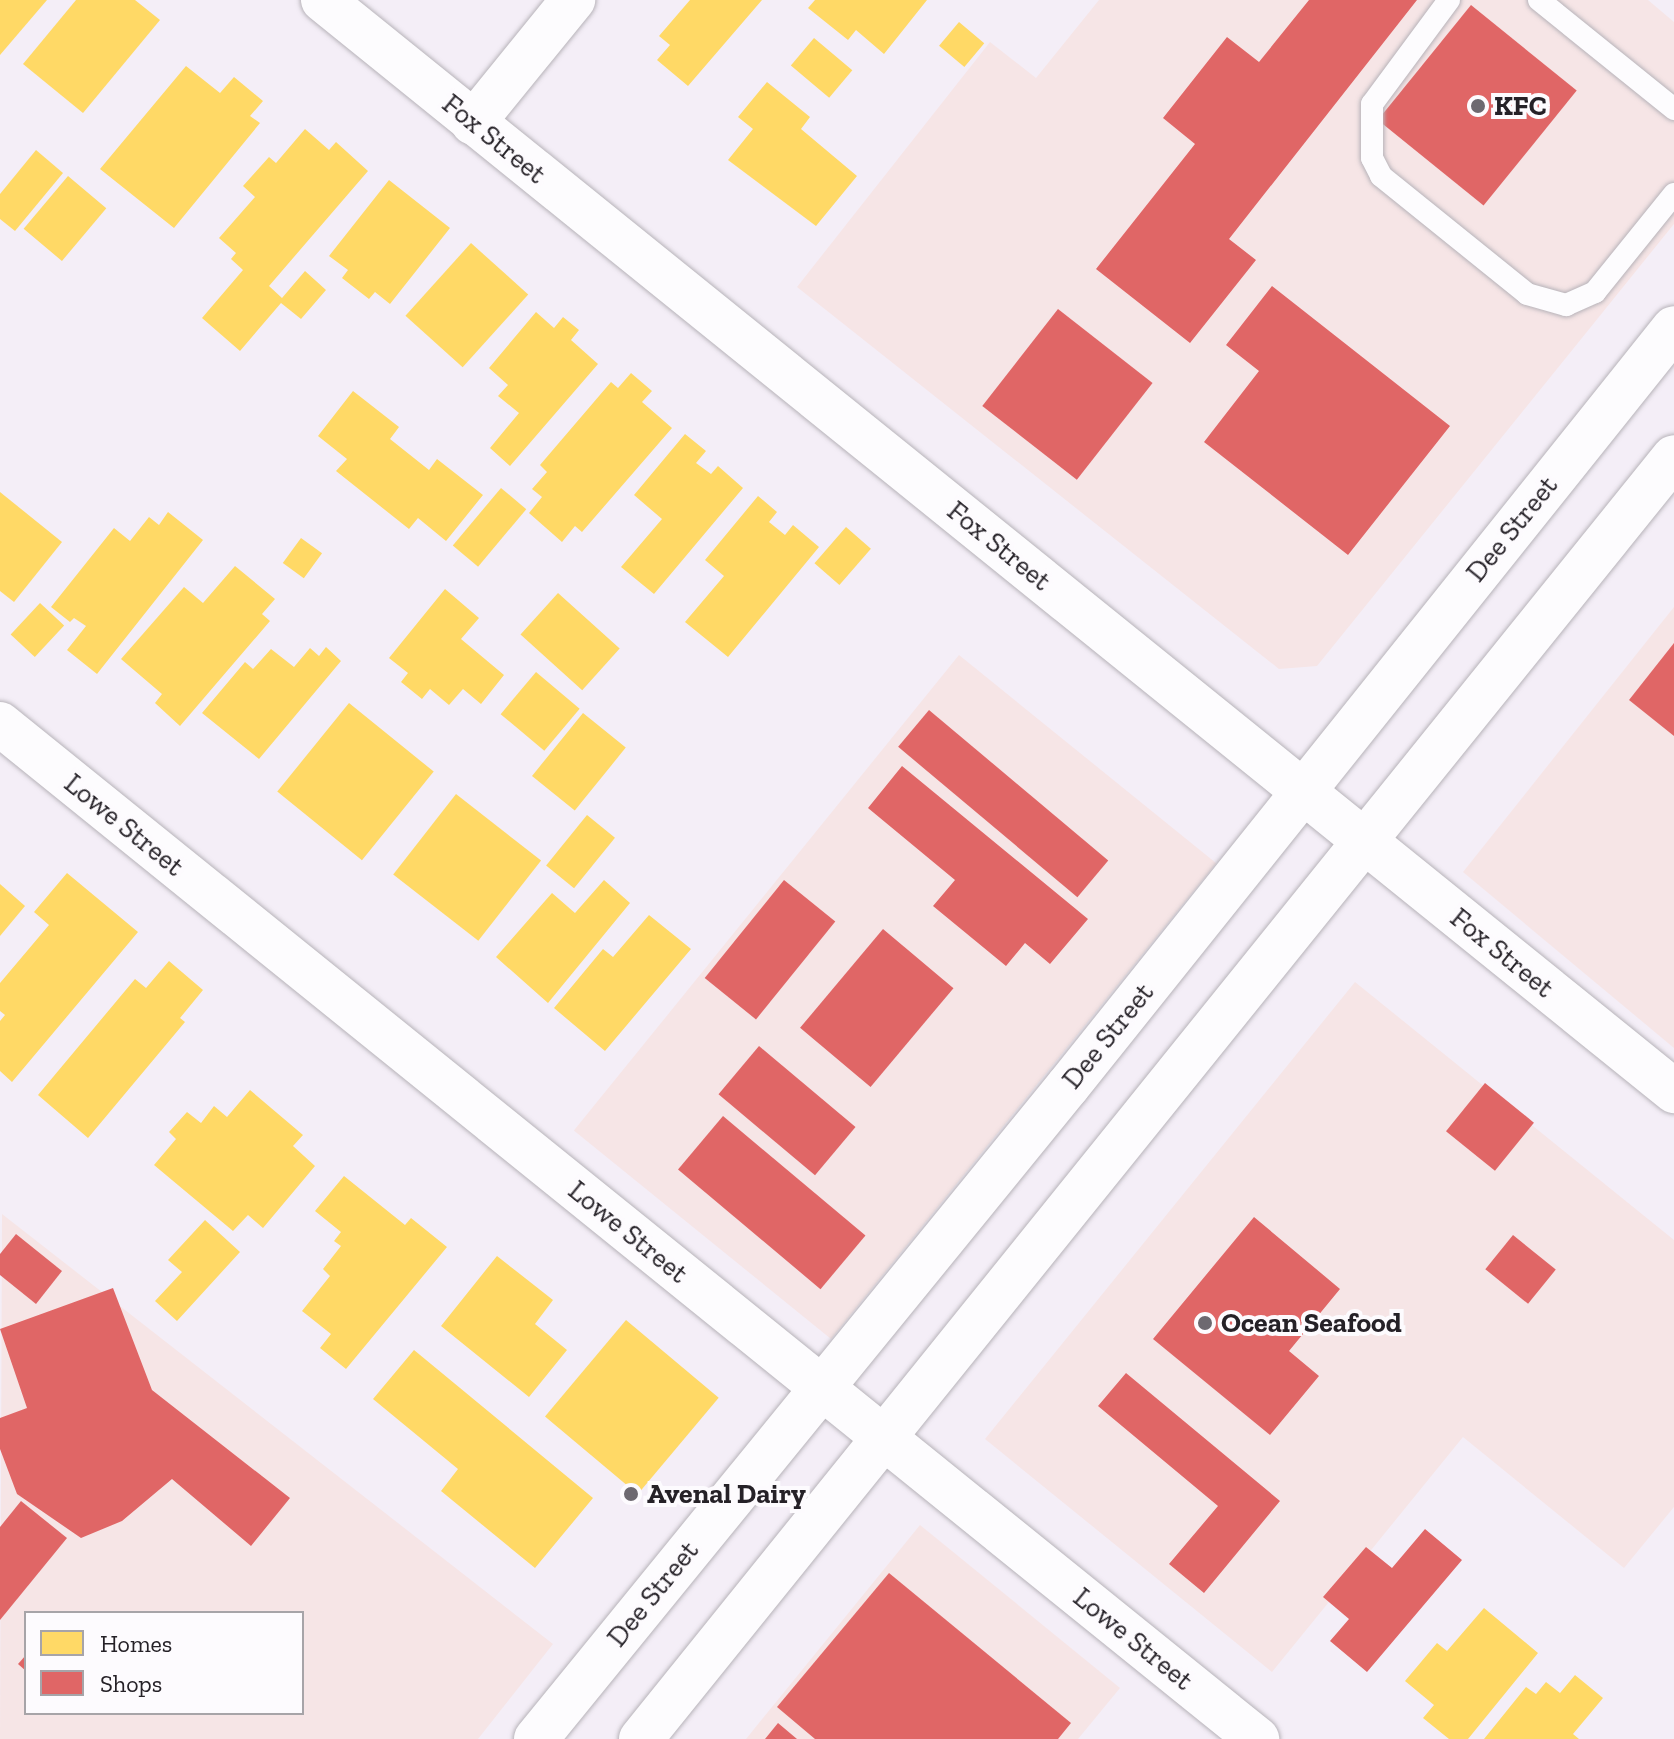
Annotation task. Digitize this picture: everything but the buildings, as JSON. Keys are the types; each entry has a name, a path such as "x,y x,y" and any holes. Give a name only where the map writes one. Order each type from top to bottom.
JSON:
{"street":[{"name":"Fox Street","path":"323,0 1301,793 1674,1091"},
{"path":"473,123 573,0"},
{"name":"Dee Street","path":"536,1739 1674,328"},
{"path":"641,1739 1674,457"},
{"name":"Lowe Street","path":"0,724 1257,1739"}],"lane":[{"path":"1449,0 1372,104 1372,158 1381,176 1527,294 1566,305 1595,292 1674,194"},
{"path":"1539,0 1674,109"}],"shaded area":[{"path":"1099,0 1648,0 1674,22 1674,224 1317,666 1279,669 797,287 990,42 1036,78"},
{"path":"1674,607 1674,1048 1463,872"},
{"path":"959,655 1216,863 831,1339 574,1131"},
{"path":"1355,982 1674,1240 1674,1507 1624,1568 1463,1437 1272,1672 985,1439"},
{"path":"2,1214 553,1644 478,1739 0,1739"},
{"path":"920,1525 1120,1688 1078,1739 746,1739"}],"place":[{"name":"KFC","path":"1478,106"},
{"name":"Ocean Seafood","path":"1205,1323"},
{"name":"Avenal Dairy","path":"631,1494"}]}
